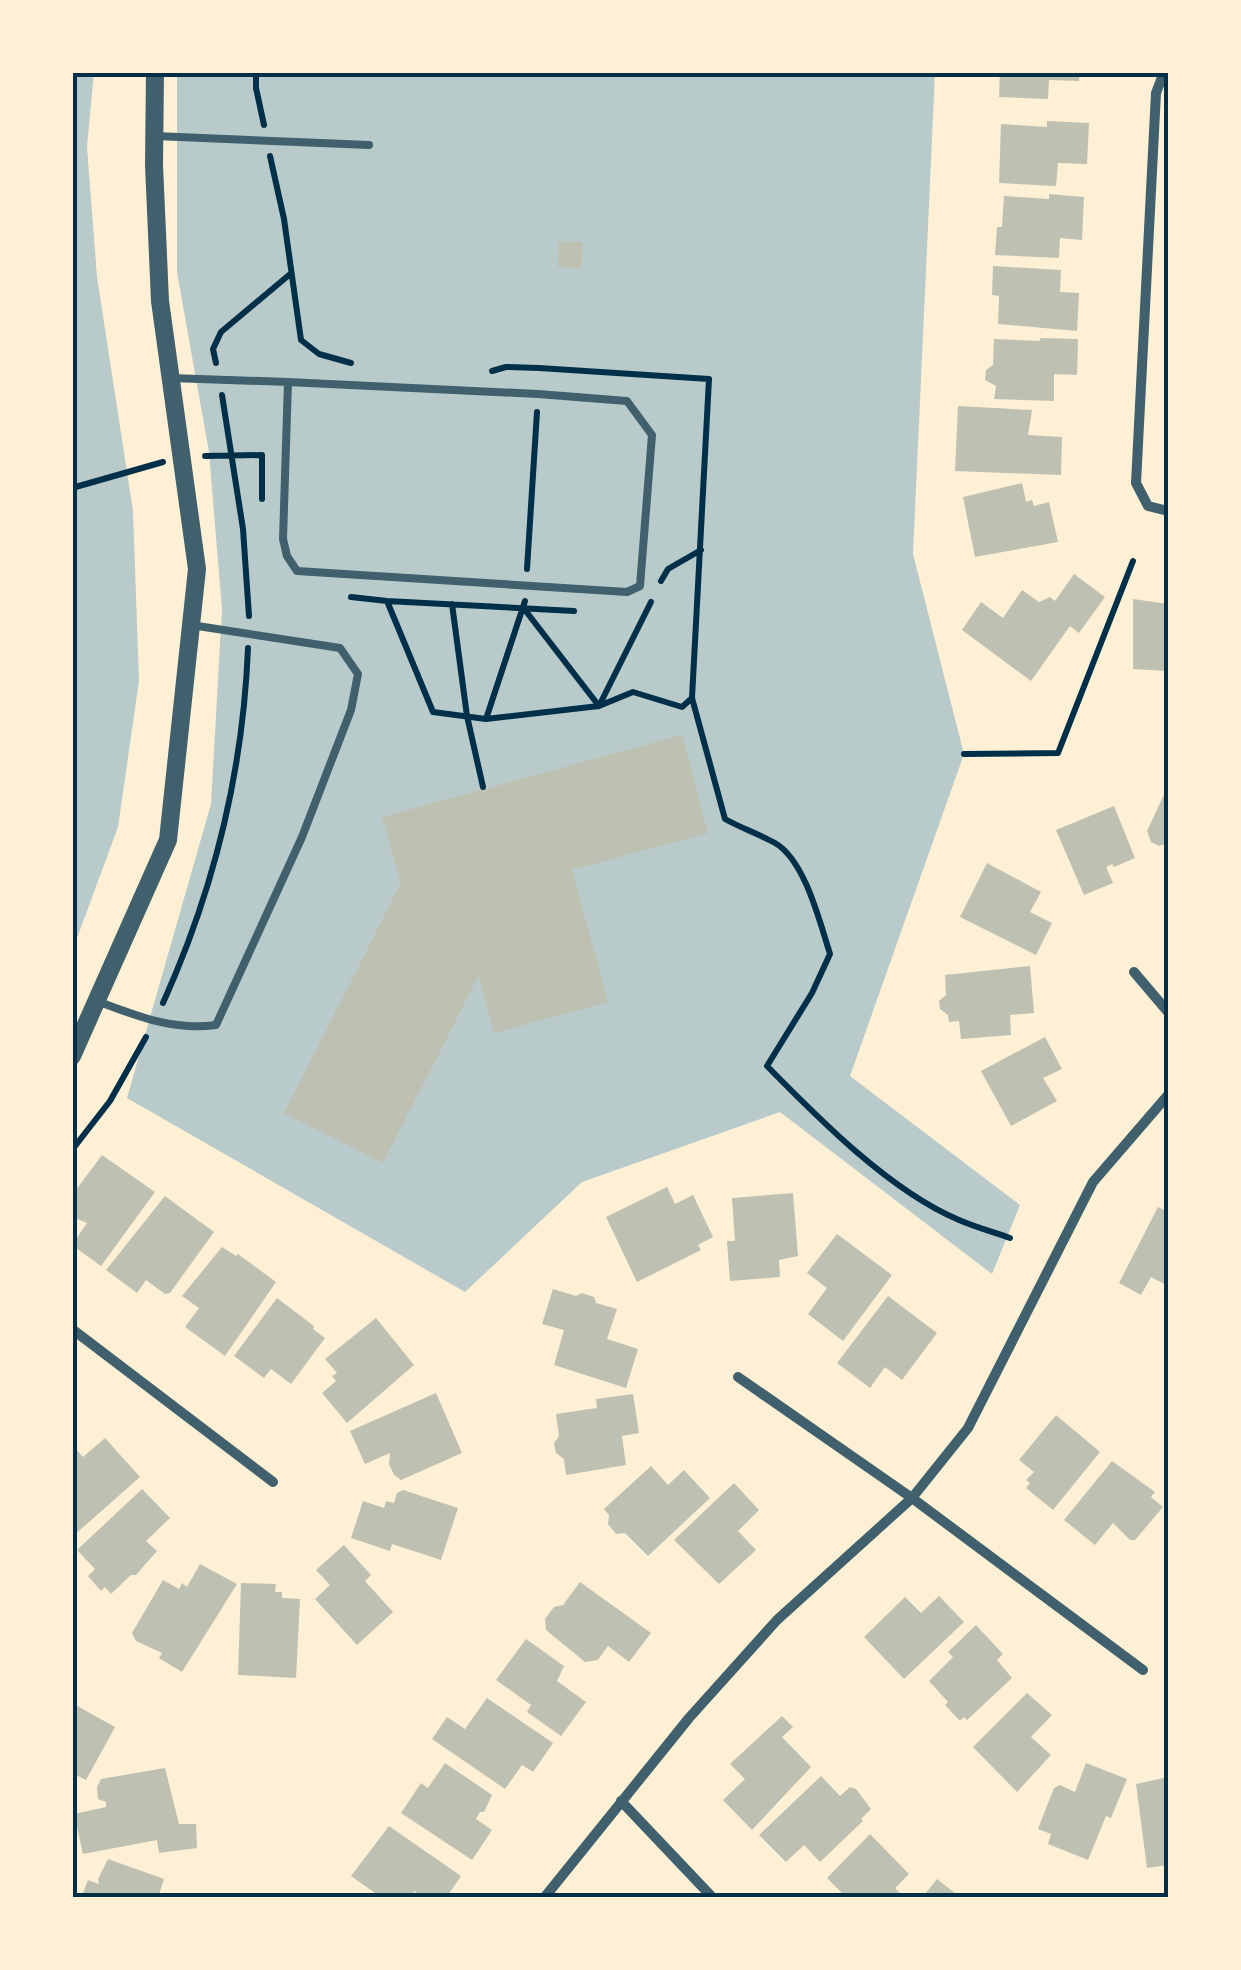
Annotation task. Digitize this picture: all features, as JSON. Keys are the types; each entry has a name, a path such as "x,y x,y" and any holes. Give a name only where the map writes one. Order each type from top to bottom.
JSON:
{"street":[{"path":"72,1056 168,840 197,569 160,301 155,72"},
{"path":"1164,72 1156,93 1136,482 1148,506 1168,511"},
{"path":"1134,972 1168,1012"},
{"path":"544,1898 621,1800 777,1620 912,1498 968,1428 1093,1182 1168,1095"},
{"path":"72,1330 273,1482"},
{"path":"738,1377 912,1498 1143,1670"},
{"path":"621,1800 712,1898"}],"lane":[{"path":"154,136 369,145"},
{"path":"170,378 288,382 538,394 627,401 652,436 640,586 627,592 296,570 287,556 283,538 288,382"},
{"path":"97,1001 154,1022 192,1028 216,1025 302,837 352,710 358,674 340,648 191,625"}],"path":[{"path":"256,72 284,219 290,274"},
{"path":"486,718 524,610 539,368"},
{"path":"72,488 181,458 262,454 261,509"},
{"path":"660,583 668,568 702,550"},
{"path":"964,754 1058,753 1133,561"},
{"path":"333,595 576,611"},
{"path":"599,706 653,598"},
{"path":"387,601 432,712 486,718 599,706 634,692 682,707 692,698"},
{"path":"452,604 467,716 483,787"},
{"path":"524,610 599,706"},
{"path":"628,612 646,613"},
{"path":"768,1066 815,1115 890,1178 956,1219 1010,1238"}],"shaded area":[{"path":"94,72 87,147 97,277 133,511 139,681 118,827 73,949 72,73"},
{"path":"177,73 935,73 913,554 964,754 850,1076 1020,1205 992,1274 780,1112 582,1182 465,1292 127,1098 211,804 222,609 209,452 177,272"}],"building":[{"path":"1000,72 1080,72 1079,81 1049,80 1048,99 999,97"},
{"path":"1047,121 1089,123 1087,164 1058,163 1056,186 999,183 1001,124 1047,127"},
{"path":"1049,194 1084,197 1082,240 1060,238 1059,258 995,255 1004,196 1049,199"},
{"path":"559,241 583,242 581,268 558,267"},
{"path":"993,266 1061,270 1060,292 1079,293 1077,331 998,324 999,296 992,295"},
{"path":"994,339 1078,339 1077,375 1054,374 1054,401 994,399 996,386 985,380 986,370 993,365"},
{"path":"958,406 1032,410 1028,435 1062,437 1061,475 955,471"},
{"path":"1022,483 1026,502 1032,500 1034,506 1049,502 1058,542 975,557 963,497"},
{"path":"1074,574 1105,597 1079,633 1070,626 1031,681 962,630 981,602 1003,618 1022,590 1039,602 1050,597 1055,601"},
{"path":"1133,599 1168,604 1168,671 1133,669"},
{"path":"682,735 708,833 572,870 608,1002 494,1033 479,975 383,1163 284,1113 401,883 382,817"},
{"path":"1168,786 1168,843 1159,846 1151,842 1147,831"},
{"path":"1114,806 1135,858 1106,867 1113,883 1084,895 1056,830"},
{"path":"987,863 1041,892 1030,912 1052,923 1036,955 960,917"},
{"path":"1030,966 1034,1013 1010,1015 1011,1035 961,1039 959,1021 949,1022 948,1015 940,1009 939,1001 946,995 945,975"},
{"path":"1045,1037 1062,1069 1043,1078 1057,1101 1011,1126 981,1071"},
{"path":"102,1155 155,1192 101,1266 72,1245 87,1223 72,1217 72,1195"},
{"path":"667,1187 675,1204 693,1195 713,1237 698,1245 701,1250 637,1282 606,1217"},
{"path":"793,1193 798,1256 779,1260 780,1277 730,1281 727,1241 735,1241 732,1198"},
{"path":"165,1196 214,1232 170,1293 165,1294 146,1280 137,1293 106,1270"},
{"path":"1158,1207 1168,1212 1168,1286 1151,1277 1141,1295 1119,1283"},
{"path":"837,1234 892,1275 843,1341 808,1314 827,1288 807,1273"},
{"path":"222,1247 276,1282 225,1356 185,1327 199,1308 182,1296"},
{"path":"553,1289 576,1296 582,1293 594,1297 596,1303 617,1309 607,1339 638,1349 626,1388 554,1365 564,1330 542,1324"},
{"path":"888,1296 937,1333 902,1380 885,1367 870,1388 837,1363"},
{"path":"277,1298 325,1338 291,1384 271,1369 264,1378 234,1356"},
{"path":"376,1318 414,1365 347,1423 322,1393 336,1381 332,1376 337,1373 325,1359"},
{"path":"436,1393 462,1453 401,1480 389,1464 390,1453 365,1464 350,1431"},
{"path":"633,1394 639,1433 622,1436 626,1465 566,1475 564,1459 556,1453 554,1443 559,1436 556,1414 597,1408 596,1399"},
{"path":"1056,1415 1100,1452 1053,1510 1026,1488 1030,1483 1026,1480 1034,1472 1019,1460"},
{"path":"105,1438 140,1477 72,1537 72,1445 83,1457"},
{"path":"1112,1461 1155,1492 1151,1497 1163,1507 1135,1540 1130,1540 1113,1523 1095,1545 1064,1520"},
{"path":"651,1466 668,1485 684,1470 710,1498 648,1556 625,1533 616,1534 604,1509"},
{"path":"734,1483 759,1510 738,1531 756,1550 719,1584 674,1540"},
{"path":"142,1489 170,1518 146,1541 157,1551 136,1575 131,1575 111,1594 105,1587 101,1591 88,1576 95,1569 77,1550"},
{"path":"403,1490 458,1508 441,1560 392,1544 390,1551 351,1538 363,1501 384,1508 386,1501 394,1503 397,1493"},
{"path":"344,1545 371,1575 365,1581 393,1612 357,1645 315,1599 330,1585 316,1570"},
{"path":"200,1564 237,1584 182,1672 159,1658 162,1653 136,1641 132,1633 163,1580 179,1589 182,1583 187,1587"},
{"path":"580,1582 651,1633 629,1662 608,1646 598,1660 585,1662 546,1630 545,1619 554,1607 563,1605"},
{"path":"241,1583 276,1584 275,1592 282,1592 282,1598 300,1599 296,1678 238,1675"},
{"path":"939,1596 964,1622 904,1679 864,1637 905,1597 921,1613"},
{"path":"976,1625 1003,1654 997,1660 1012,1678 967,1720 964,1717 960,1721 929,1681 953,1657 948,1652"},
{"path":"526,1639 564,1666 557,1681 586,1702 561,1736 527,1712 531,1705 496,1680"},
{"path":"1027,1693 1052,1715 1031,1737 1051,1755 1017,1792 973,1747"},
{"path":"487,1698 553,1743 533,1772 522,1765 505,1789 432,1739 447,1717 465,1729"},
{"path":"72,1703 115,1727 86,1780 72,1773"},
{"path":"782,1716 793,1727 782,1737 811,1767 752,1830 723,1800 745,1779 730,1764"},
{"path":"445,1763 492,1795 476,1819 492,1830 472,1860 401,1813 421,1783 428,1788"},
{"path":"1086,1763 1127,1779 1088,1860 1048,1844 1051,1834 1038,1829 1054,1788 1060,1785 1075,1792"},
{"path":"165,1768 179,1824 196,1824 197,1848 159,1853 157,1840 83,1854 74,1814 106,1807 106,1802 98,1799 101,1779"},
{"path":"821,1776 840,1796 850,1787 856,1789 871,1809 820,1862 804,1845 786,1862 759,1835"},
{"path":"1168,1777 1168,1865 1147,1868 1136,1784"},
{"path":"389,1826 461,1876 446,1898 423,1898 414,1891 410,1898 382,1898 351,1876"},
{"path":"870,1834 909,1874 895,1888 901,1894 897,1898 847,1898 827,1878"},
{"path":"108,1859 164,1879 158,1898 81,1898 88,1880 99,1884"},
{"path":"937,1879 961,1898 922,1898"}]}
